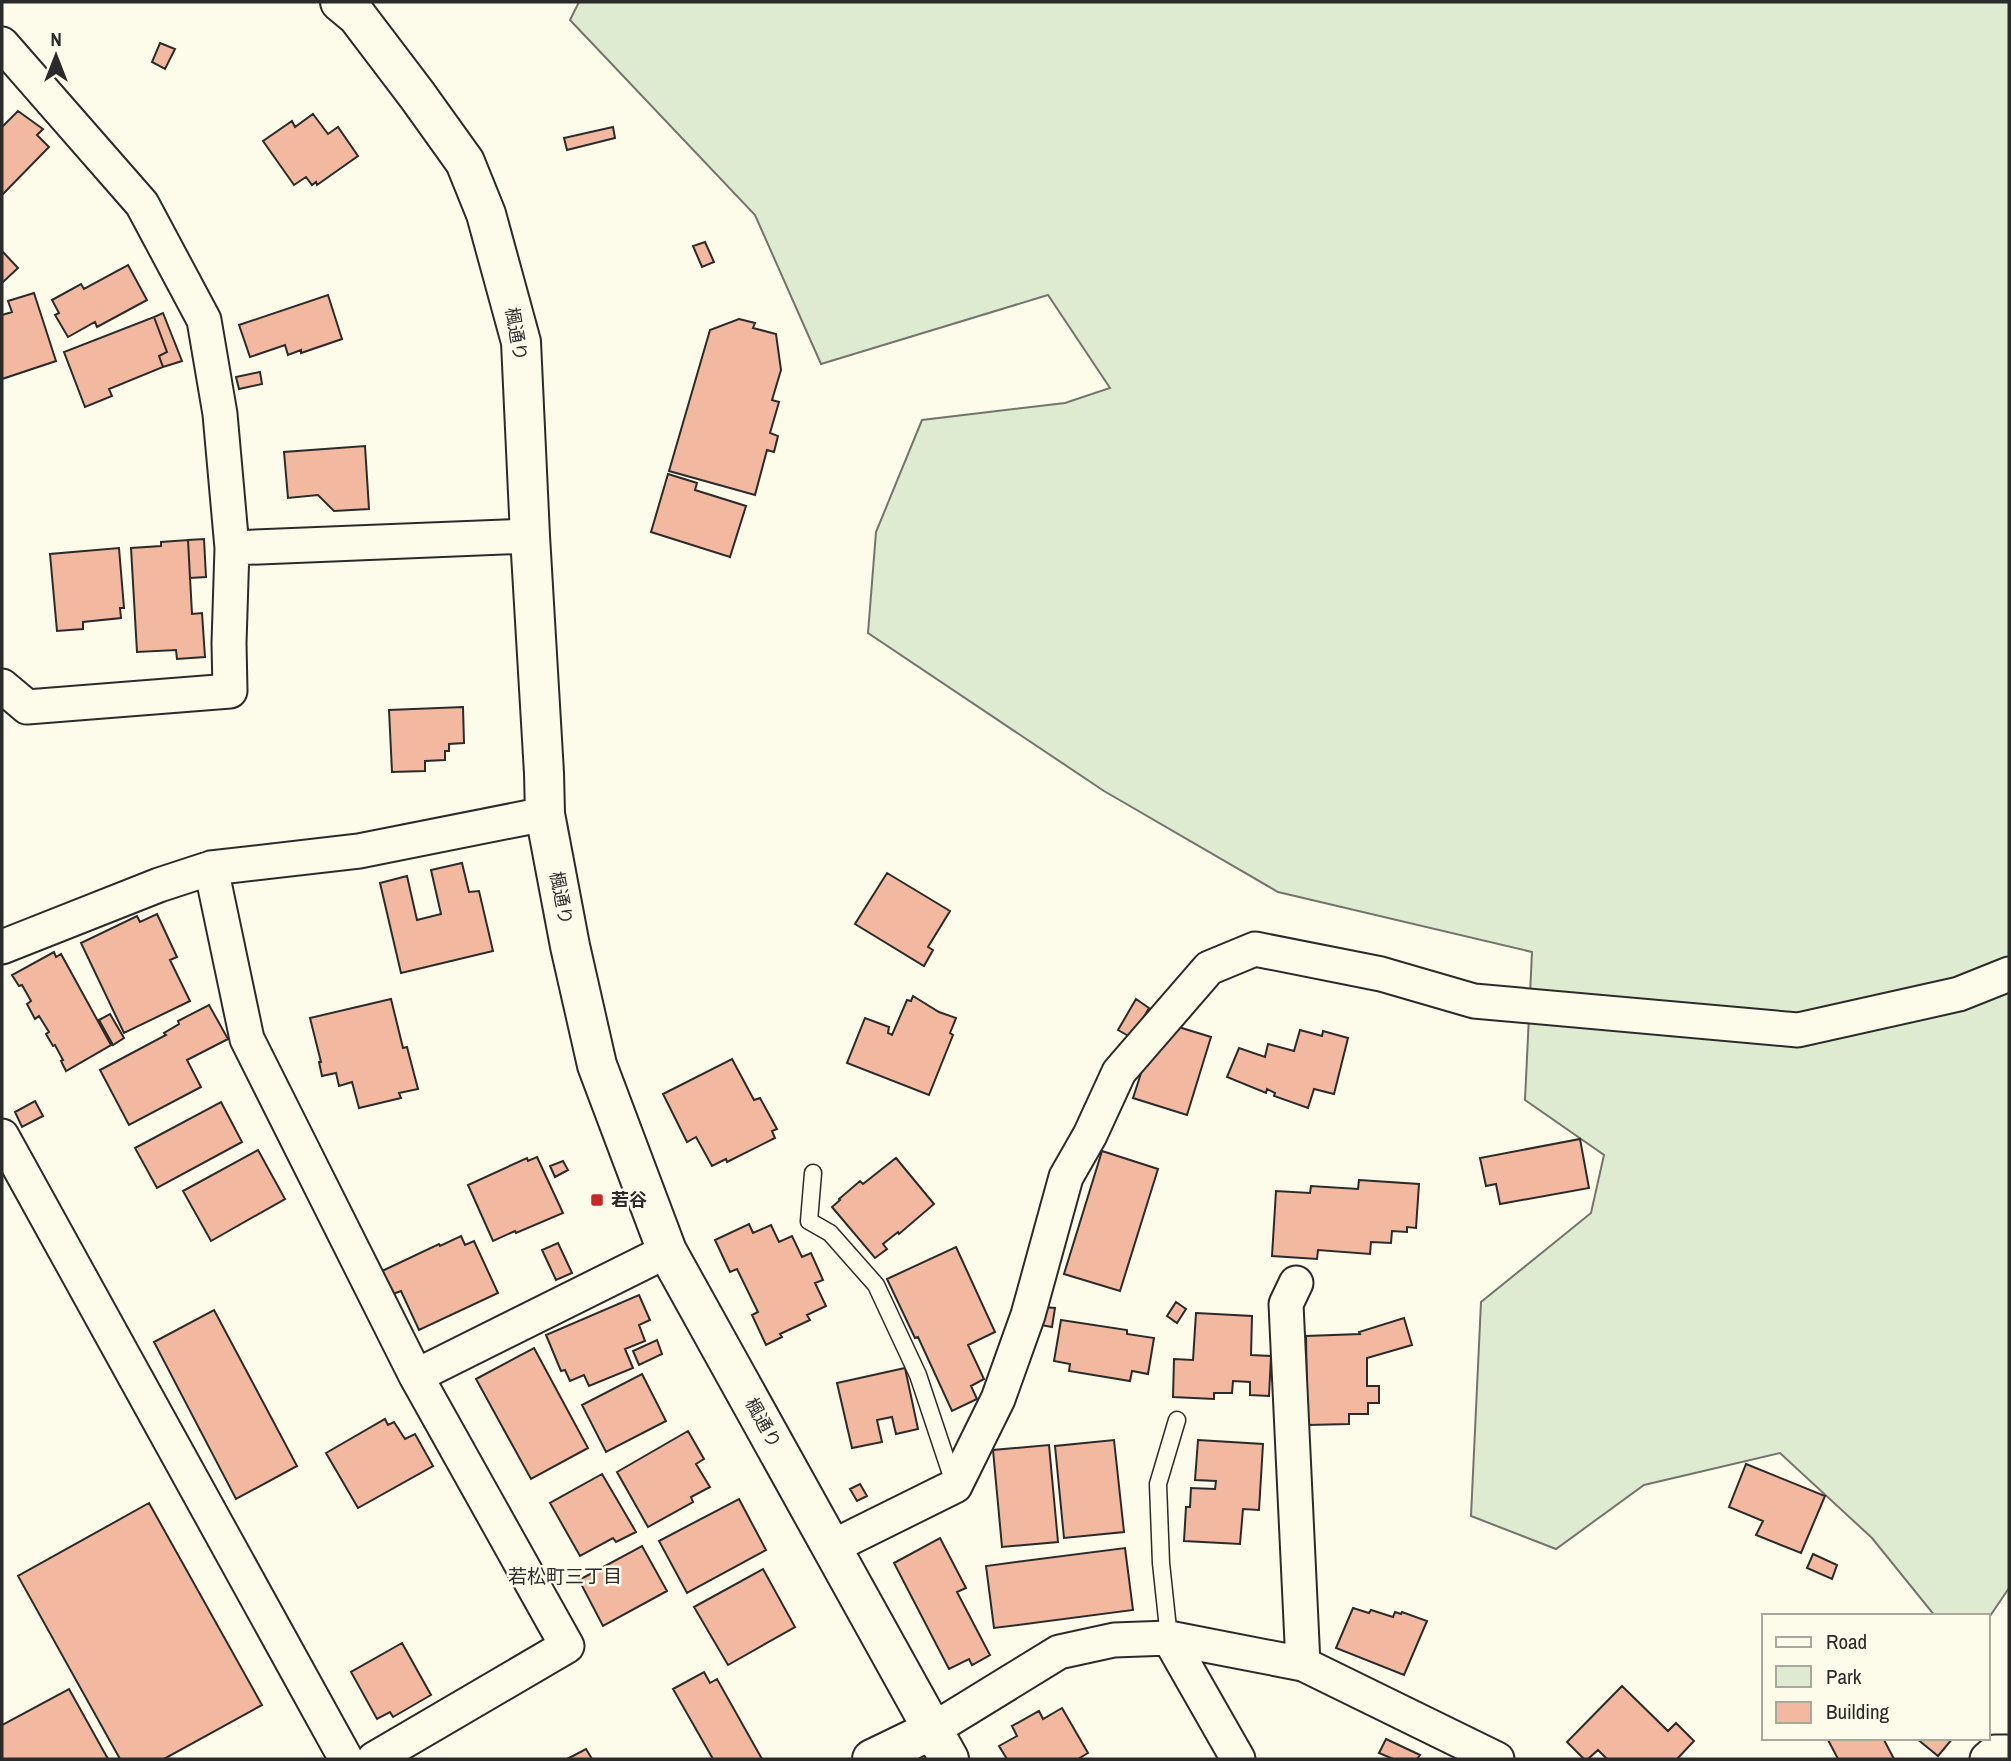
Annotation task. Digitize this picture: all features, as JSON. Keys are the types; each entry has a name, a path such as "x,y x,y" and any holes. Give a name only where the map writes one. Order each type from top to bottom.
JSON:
{"street":[{"name":"楓通り","path":"355,7 465,162 486,214 521,342 545,814 570,946 597,1065 667,1251 940,1744"},
{"path":"2,44 142,204 204,320 220,414 232,548 230,691 27,707 2,686"},
{"path":"232,548 530,536"},
{"path":"2,947 159,885 211,868 359,851 545,814"},
{"path":"211,868 247,1039 416,1376 567,1646 374,1759"},
{"path":"832,1547 955,1486 998,1399 1028,1315 1066,1177 1090,1135 1119,1072 1209,968 1255,949 1381,974 1474,1001 1798,1030 1959,994 2009,974"},
{"path":"2,1136 346,1759"},
{"path":"416,1376 667,1251"},
{"path":"1296,1283 1286,1304 1303,1664"},
{"path":"1169,1638 1238,1759"},
{"path":"872,1759 940,1744 1059,1652 1114,1640 1169,1638 1303,1664 1497,1759"},
{"path":"1987,1759 1995,1752 2009,1752"}],"lane":[{"path":"813,1173 809,1221 831,1233 876,1285 918,1375 955,1486"},
{"path":"1169,1638 1161,1563 1158,1484 1177,1420"}],"green space":[{"path":"579,2 2009,2 2009,1588 1990,1616 1933,1614 1872,1538 1780,1453 1644,1485 1556,1549 1471,1516 1481,1302 1591,1213 1604,1155 1525,1100 1532,952 1278,892 1104,791 868,633 876,532 922,420 1065,403 1110,388 1048,295 821,364 755,215 570,20"}],"building":[{"path":"160,43 175,49 165,69 152,62"},
{"path":"18,111 43,129 37,135 49,147 2,195 2,127"},
{"path":"313,114 328,134 338,127 358,156 317,185 316,182 312,185 306,177 294,185 263,141 292,121 295,127"},
{"path":"613,127 615,138 567,150 564,138"},
{"path":"705,242 714,262 702,267 693,246"},
{"path":"2,251 18,268 2,283"},
{"path":"128,265 147,300 97,327 95,322 68,337 55,315 59,313 52,300 81,284 84,289"},
{"path":"34,293 56,361 2,379 2,315 12,312 8,301"},
{"path":"328,295 342,339 301,353 301,350 288,355 285,345 250,357 239,325"},
{"path":"163,313 182,361 163,367 159,356 167,352 154,317"},
{"path":"154,317 167,352 159,356 163,367 109,389 112,396 85,407 64,352"},
{"path":"739,319 755,323 753,328 776,334 781,370 772,400 779,402 770,433 778,436 774,452 767,450 755,495 669,471 710,330"},
{"path":"260,372 262,384 239,389 236,377"},
{"path":"365,446 369,509 334,511 318,495 288,498 284,452"},
{"path":"668,474 697,483 695,490 746,506 730,557 651,532"},
{"path":"204,539 206,577 190,578 188,540"},
{"path":"188,540 192,614 202,613 205,657 177,659 176,650 137,652 131,548 161,546 161,542"},
{"path":"119,548 124,608 120,608 121,618 83,622 83,629 57,631 50,554"},
{"path":"463,707 464,743 449,744 449,751 445,751 445,760 425,761 425,771 392,772 389,710"},
{"path":"462,863 469,892 479,891 493,951 401,973 380,883 407,876 417,920 441,914 431,870"},
{"path":"887,873 950,911 928,947 933,950 924,966 855,924"},
{"path":"157,914 177,957 170,960 190,1001 124,1033 81,943 137,916 140,922"},
{"path":"54,952 56,957 61,954 111,1045 66,1071 55,1045 53,1046 46,1034 49,1032 39,1016 35,1019 27,1004 31,1001 22,985 19,986 12,975"},
{"path":"913,996 939,1012 956,1018 950,1033 953,1035 929,1095 847,1063 865,1018 889,1027 888,1033 892,1035 907,1000 911,1001"},
{"path":"391,999 403,1048 407,1047 418,1089 399,1093 401,1098 359,1108 352,1082 339,1086 336,1073 322,1076 310,1018"},
{"path":"1136,999 1149,1008 1132,1038 1118,1030"},
{"path":"209,1005 228,1039 187,1060 201,1087 129,1125 100,1070 166,1035 164,1033 179,1024 178,1021"},
{"path":"110,1014 124,1038 113,1045 99,1020"},
{"path":"1172,1025 1211,1037 1187,1115 1133,1098 1144,1064 1148,1065 1154,1047"},
{"path":"1300,1030 1322,1036 1323,1031 1348,1038 1334,1094 1314,1089 1308,1108 1274,1096 1275,1093 1267,1089 1266,1093 1227,1077 1239,1048 1265,1057 1268,1044 1294,1051"},
{"path":"732,1059 754,1100 760,1098 777,1129 772,1131 775,1138 727,1162 726,1159 712,1166 696,1137 687,1142 663,1094"},
{"path":"35,1101 43,1116 22,1127 15,1112"},
{"path":"221,1102 242,1142 157,1188 135,1148"},
{"path":"1580,1139 1589,1188 1500,1204 1496,1184 1486,1186 1480,1158"},
{"path":"258,1150 285,1199 211,1241 183,1191"},
{"path":"1102,1151 1158,1169 1120,1291 1064,1274"},
{"path":"537,1157 563,1213 493,1241 468,1185 527,1158 528,1161"},
{"path":"896,1158 934,1204 883,1244 887,1249 875,1258 832,1207 860,1181 863,1184"},
{"path":"563,1161 568,1170 555,1177 550,1166"},
{"path":"1359,1180 1419,1184 1416,1228 1407,1227 1407,1232 1392,1231 1391,1243 1371,1242 1370,1254 1318,1250 1317,1259 1272,1256 1276,1191 1310,1193 1311,1186 1358,1189"},
{"path":"749,1224 753,1233 771,1225 779,1242 792,1236 802,1257 811,1253 823,1280 815,1283 826,1306 807,1315 810,1320 780,1334 782,1337 766,1345 752,1315 758,1312 737,1269 730,1272 715,1240"},
{"path":"461,1236 465,1245 474,1241 498,1293 419,1330 401,1291 393,1294 382,1271"},
{"path":"558,1243 572,1273 556,1280 542,1250"},
{"path":"956,1247 995,1332 968,1345 984,1379 971,1386 977,1399 952,1411 918,1337 915,1338 887,1279"},
{"path":"639,1295 650,1320 639,1325 645,1341 625,1349 633,1368 589,1386 584,1375 570,1381 565,1370 561,1371 546,1335"},
{"path":"1176,1302 1186,1309 1177,1323 1167,1316"},
{"path":"1043,1307 1055,1308 1052,1327 1041,1325"},
{"path":"214,1310 297,1466 236,1499 154,1342"},
{"path":"1196,1313 1252,1316 1251,1355 1271,1356 1269,1396 1250,1395 1250,1382 1233,1381 1232,1393 1214,1393 1214,1399 1173,1397 1174,1359 1193,1360"},
{"path":"1404,1318 1412,1345 1367,1358 1367,1386 1379,1386 1379,1403 1368,1403 1368,1414 1349,1414 1349,1424 1308,1425 1303,1397 1307,1397 1306,1336 1360,1334 1359,1332"},
{"path":"1061,1320 1127,1330 1127,1334 1154,1338 1148,1374 1132,1371 1130,1381 1069,1371 1070,1364 1054,1361"},
{"path":"657,1340 662,1354 639,1365 633,1351"},
{"path":"534,1348 588,1448 531,1479 476,1379"},
{"path":"905,1368 918,1429 896,1434 892,1417 877,1420 882,1442 852,1448 837,1383"},
{"path":"642,1374 666,1421 606,1452 582,1405"},
{"path":"385,1419 388,1425 394,1422 405,1439 415,1434 433,1466 358,1508 326,1453"},
{"path":"688,1431 704,1459 696,1464 710,1487 691,1497 693,1502 648,1527 617,1472"},
{"path":"1114,1440 1124,1532 1064,1538 1055,1446"},
{"path":"1198,1440 1263,1444 1259,1510 1243,1509 1240,1544 1184,1541 1186,1507 1190,1507 1191,1488 1215,1489 1216,1481 1195,1480"},
{"path":"1049,1445 1058,1542 1002,1547 993,1450"},
{"path":"1746,1464 1825,1496 1801,1553 1756,1535 1763,1521 1729,1507"},
{"path":"602,1474 636,1532 616,1542 613,1538 580,1556 550,1503"},
{"path":"860,1484 867,1496 857,1501 850,1489"},
{"path":"739,1499 766,1550 687,1593 659,1541"},
{"path":"149,1503 262,1705 164,1759 120,1759 18,1576"},
{"path":"940,1538 966,1588 957,1592 990,1655 972,1665 969,1659 949,1669 894,1563"},
{"path":"642,1546 667,1591 603,1626 579,1580"},
{"path":"1125,1548 1133,1610 994,1628 986,1566"},
{"path":"1813,1554 1837,1565 1832,1579 1807,1568"},
{"path":"763,1569 795,1627 728,1665 694,1607"},
{"path":"1353,1608 1393,1617 1395,1612 1402,1612 1427,1621 1404,1675 1336,1648"},
{"path":"402,1643 431,1695 393,1717 390,1712 377,1719 351,1672"},
{"path":"704,1672 710,1683 717,1679 762,1759 713,1759 673,1689"},
{"path":"1622,1686 1668,1731 1676,1723 1694,1741 1677,1759 1607,1759 1598,1750 1588,1759 1584,1759 1567,1742"},
{"path":"69,1689 108,1759 2,1759 2,1725"},
{"path":"1062,1708 1088,1753 1078,1759 1007,1759 999,1746 1017,1736 1012,1726 1039,1711 1043,1719"},
{"path":"1386,1739 1420,1755 1417,1759 1393,1759 1379,1753"},
{"path":"1828,1740 1884,1740 1894,1759 1838,1759"},
{"path":"1918,1740 1951,1740 1938,1756"},
{"path":"586,1749 592,1759 567,1759"}],"place":[{"name":"若谷","path":"597,1200"}],"district":[{"name":"若松町三丁目","path":"565,1576"}]}
